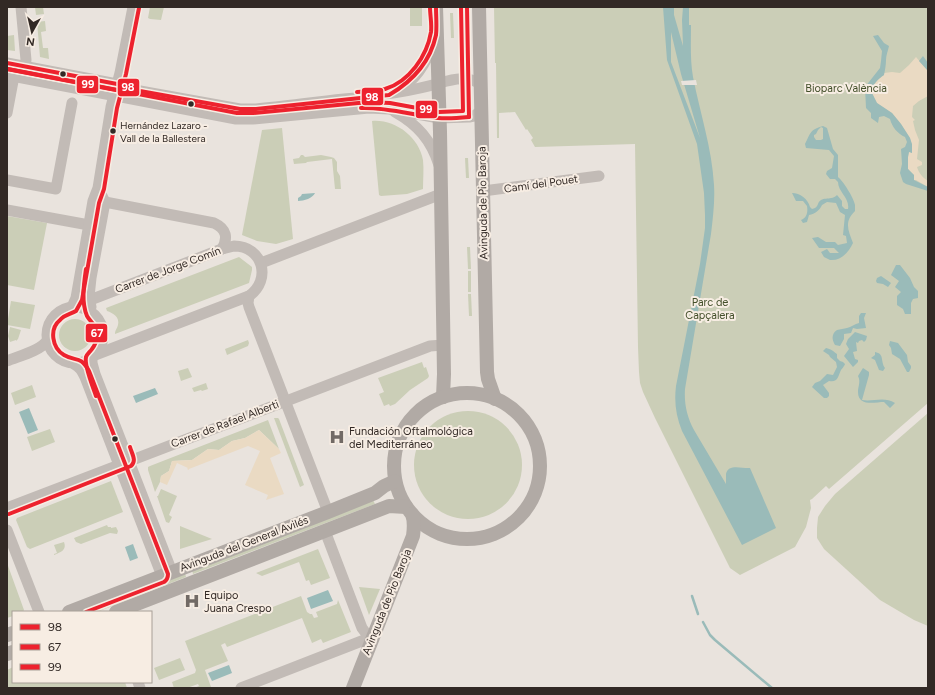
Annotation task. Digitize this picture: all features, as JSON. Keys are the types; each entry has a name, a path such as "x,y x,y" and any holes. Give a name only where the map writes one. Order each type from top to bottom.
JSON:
{"main road":[{"path":"436,7 444,374 443,397"},
{"name":"Avinguda de Pio Baroja","path":"479,7 487,372 495,399"},
{"path":"467,393 479,394 495,399 514,410 522,418 534,437 540,469 536,491 525,510 509,525 499,531 478,538 467,539 440,534 425,526 409,510 400,494 395,481 394,460 399,439 409,421 420,410 443,397 467,393"},
{"name":"Avinguda del General Avilés","path":"72,611 328,512 375,492 395,481"},
{"name":"Avinguda del General Avilés","path":"119,611 389,506 409,510"},
{"name":"Avinguda de Pio Baroja","path":"353,688 413,536 414,520 409,510"},
{"name":"Avinguda de Pio Baroja","path":"360,688 420,539 431,534 440,534"}],"street":[{"path":"10,76 24,67 26,55 21,7"},
{"path":"72,307 76,298 89,225 98,188 111,107 120,73 133,7"},
{"path":"117,84 128,74 140,7"},
{"path":"389,94 405,86 420,71 431,50 436,34"},
{"path":"7,63 117,84 140,91 240,109 256,109 389,94 438,84 450,80 468,79 481,85"},
{"path":"10,76 225,117 244,119 270,118 369,108 389,109 439,118 469,117 474,116 481,111"},
{"path":"7,113 10,76"},
{"path":"7,180 56,189 72,103"},
{"path":"389,109 406,118 420,131 428,141 440,171"},
{"name":"Camí del Pouet","path":"483,191 599,176"},
{"path":"92,313 90,300 91,278 105,202 98,188"},
{"path":"74,364 81,363 250,296 259,286 262,279 261,264 440,194"},
{"path":"105,202 214,223 223,229 225,235 226,240 222,250"},
{"path":"7,210 89,225"},
{"name":"Carrer de Jorge Comín","path":"72,307 236,246 251,251 261,264"},
{"path":"250,296 248,303 249,307 328,512"},
{"path":"124,463 82,370 79,366 64,362 56,356 51,351 47,341 47,331 50,322 56,314 72,307 85,309 92,313 102,326 102,344 93,357 92,363 124,463 167,574"},
{"path":"7,361 40,348 47,341"},
{"name":"Carrer de Rafael Alberti","path":"7,508 430,346 443,345"},
{"path":"7,530 39,611"},
{"path":"324,531 362,628 364,632 372,637"},
{"path":"241,688 372,637"}],"green space":[{"path":"35,7 43,7 44,14 36,15"},
{"path":"150,7 164,7 161,20 148,18"},
{"path":"410,7 422,7 422,26 410,26"},
{"path":"494,7 928,7 928,403 829,489 826,486 810,500 811,508 806,527 795,547 740,575 730,568 655,418 640,383 638,347 635,144 535,147 531,140 533,138 527,129 526,130 515,112 499,113 499,138 497,138"},
{"path":"450,13 453,13 454,38 451,38"},
{"path":"461,13 464,13 464,38 462,38"},
{"path":"45,21 46,31 41,32 43,48 48,48 49,59 40,57 37,22"},
{"path":"14,35 15,51 7,50 7,36"},
{"path":"372,121 381,121 397,126 405,131 417,144 423,160 423,189 407,194 379,195"},
{"path":"282,128 293,239 276,244 257,241 242,235 262,130"},
{"path":"301,155 305,157 321,155 334,158 337,162 337,171 340,176 341,189 335,189 332,159 294,164 293,159 299,158"},
{"path":"465,158 468,158 469,178 466,178"},
{"path":"7,216 47,223 34,290 7,285"},
{"path":"467,247 470,247 471,269 468,269"},
{"path":"239,257 252,267 249,283 115,334 118,320 114,314 107,311 106,308"},
{"path":"468,271 471,271 471,292 468,292"},
{"path":"468,294 471,294 472,316 469,316"},
{"path":"11,301 35,305 30,329 7,325"},
{"path":"72,319 78,319 87,323 91,335 87,347 78,351 72,351 63,347 59,338 59,332 63,323"},
{"path":"10,327 21,330 16,341 10,342 8,336"},
{"path":"248,340 248,346 227,355 225,349"},
{"path":"422,362 424,368 426,367 429,376 428,378 410,390 395,404 384,406 379,394 384,392 378,378"},
{"path":"188,368 192,377 181,381 178,371"},
{"path":"206,383 208,389 194,392 192,388"},
{"path":"32,385 36,397 15,405 11,393"},
{"path":"468,411 489,415 506,427 518,444 522,465 518,486 506,503 489,515 468,519 447,515 430,503 418,486 414,465 418,444 430,427 447,415"},
{"path":"928,413 928,626 914,620 880,600 824,549 817,538 817,528 818,517 835,494"},
{"path":"274,418 279,419 304,485 300,487"},
{"path":"268,420 279,449 259,430 245,438 232,441 219,450 208,449 192,460 172,461 169,471 161,476 155,492 148,467"},
{"path":"50,429 55,442 32,451 27,437"},
{"path":"111,481 123,512 30,549 27,547 16,520 17,518"},
{"path":"161,489 177,496 169,515 172,517 169,523 166,522 157,496"},
{"path":"373,500 375,504 193,574 192,570"},
{"path":"107,525 111,528 116,527 118,531 117,534 110,533 81,544 76,542 74,538"},
{"path":"180,526 212,539 180,549"},
{"path":"64,542 64,549 54,555 57,553 54,545"},
{"path":"318,549 330,578 311,585 309,580 306,581 299,562 262,576 256,573"},
{"path":"7,563 24,610 12,611 12,616 7,618"},
{"path":"185,573 186,577 100,611 86,611"},
{"path":"359,587 380,589 369,615"},
{"path":"301,596 307,612 312,614 314,618 318,617 316,612 337,604 338,600 351,632 323,643 321,639 312,643 302,618 227,647 225,643 221,645 228,661 205,670 211,687 194,688 199,686 198,684 187,688 174,688 172,682 195,673 196,670 185,641"},
{"path":"180,658 185,670 159,680 154,668"},
{"path":"12,668 12,683 125,683 127,688 7,688 7,670"}],"sand":[{"path":"916,57 928,71 928,96 913,106 912,117 915,120 913,121 919,140 917,159 922,162 922,165 917,167 921,175 928,181 928,187 914,180 914,175 908,169 909,151 912,153 910,138 892,113 877,103 871,91 874,84 884,75 884,73 900,73"},
{"path":"259,430 279,449 281,453 270,458 284,494 266,500 268,495 245,485 260,451 248,446 189,470 187,469 188,468 177,463 167,485 160,482 161,476 169,471 172,461 192,460 208,449 219,450 232,441 245,438"}],"water":[{"path":"663,7 674,7 674,15 683,46 683,7 689,7 692,71 711,158 714,197 711,234 685,389 685,400 686,410 694,430 726,484 726,474 730,469 736,467 750,468 776,528 742,545 682,431 676,409 676,386 700,264 705,228 705,215 704,193 697,144 667,60","holes":["671,32 681,74 700,138 671,62"]},
{"path":"878,35 884,43 889,46 886,56 884,75 876,82 871,91 877,103 892,113 910,138 912,153 909,152 908,169 914,175 914,180 928,187 928,191 903,182 900,173 902,164 901,149 905,147 907,142 905,137 896,130 890,119 884,116 879,117 878,123 871,118 871,113 866,108 865,87 880,68 882,51 873,36"},
{"path":"923,56 928,63 928,71 919,61"},
{"path":"823,126 827,128 833,149 838,155 838,177 853,198 855,205 855,211 848,223 853,243 844,255 834,260 824,257 821,252 827,249 830,253 839,253 834,248 819,248 812,238 818,237 826,242 835,242 838,245 847,243 846,236 843,235 845,215 840,212 836,203 827,202 822,205 817,212 809,215 807,222 803,223 801,220 805,218 807,214 807,206 803,201 796,201 792,193 803,197 812,209 817,206 821,200 833,198 837,195 842,201 842,206 845,209 848,209 846,198 840,189 838,182 835,179 830,179 826,174 827,171 832,168 834,156 829,150 806,148 805,144 810,135 818,127","holes":["821,127 823,128 823,139 816,140 814,135"]},
{"path":"315,193 308,199 298,201 298,198 302,194"},
{"path":"896,265 900,265 918,291 918,298 913,299 911,303 911,314 905,314 903,309 897,305 897,296 901,292 895,287 899,281 891,275"},
{"path":"881,276 891,283 888,287 877,283 877,278"},
{"path":"861,313 866,313 864,318 866,328 853,328 851,333 844,334 844,339 840,346 835,345 833,341 834,333 837,330 848,328 859,323 859,316"},
{"path":"855,332 867,336 864,342 862,340 858,343 856,342 857,351 853,352 855,359 858,360 858,362 853,367 844,356 849,349 846,344 848,339"},
{"path":"890,341 898,343 907,355 908,362 911,366 909,372 907,372 900,359 892,354 889,345"},
{"path":"826,348 837,354 837,358 845,364 836,380 829,381 823,385 829,393 827,398 824,398 812,387 827,374 833,375 837,367 836,362 823,351"},
{"path":"875,352 881,356 885,368 883,371 879,370 875,360 871,358 875,355"},
{"path":"863,368 869,372 869,375 862,400 887,400 895,403 890,408 884,402 868,403 861,400 858,392 858,376"},
{"path":"155,388 158,394 136,403 133,396"},
{"path":"29,408 38,430 28,434 19,412"},
{"path":"133,544 138,558 130,561 125,547"},
{"path":"328,590 333,601 311,609 307,598"},
{"path":"229,665 232,673 212,681 208,673"}],"pier":[{"path":"696,80 697,85 682,85 681,81"}],"waterway":[{"path":"692,596 698,614"},
{"path":"703,622 710,635 715,640 772,688"}],"transit line":[{"name":"99","path":"357,92 382,90 394,86 402,81 416,67 426,50 429,41 431,32 430,7"},
{"name":"98","path":"7,63 117,84 140,91 240,109 256,109 389,95 406,84 425,63 430,54 436,35 436,7"},
{"name":"99","path":"8,69 237,113 253,113 369,102 390,103 439,112 463,111 461,7"},
{"name":"98","path":"467,7 469,117"},
{"name":"67","path":"89,611 164,582 168,575 89,371 80,361 68,357 60,352 53,338 54,328 57,324 63,317 76,311 82,300 99,203 104,189 117,108 126,74 139,8"},
{"name":"67","path":"7,69 116,90"},
{"name":"98","path":"361,108 390,110 438,118 469,117"},
{"name":"67","path":"86,269 84,280 85,311 95,326 97,332 95,344 86,356 86,366 96,396"},
{"name":"67","path":"9,514 131,466 134,460 130,447"}],"place":[{"name":"Hernández Lazaro - Vall de la Ballestera","path":"113,131"},
{"name":"Fundación Oftalmológica del Mediterráneo","path":"337,437"},
{"name":"Equipo Juana Crespo","path":"192,601"}],"park label":[{"name":"Bioparc València","path":"846,88"},
{"name":"Parc de Capçalera","path":"710,308"}]}
